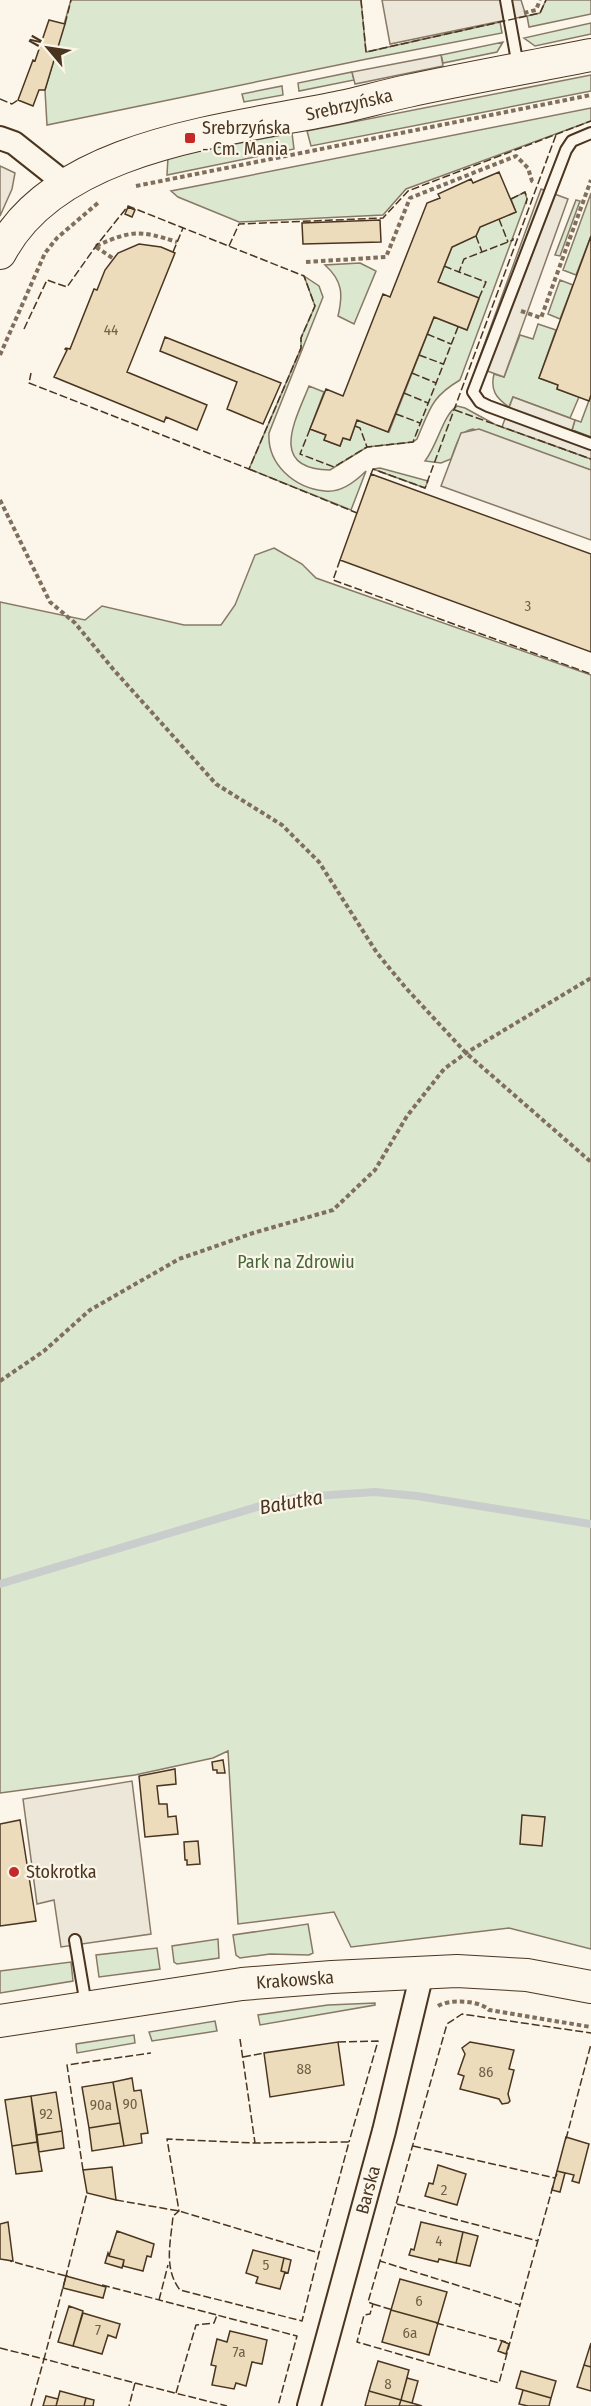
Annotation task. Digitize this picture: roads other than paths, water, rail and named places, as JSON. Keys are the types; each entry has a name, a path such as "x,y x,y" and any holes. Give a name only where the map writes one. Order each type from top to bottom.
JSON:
{"street":[{"name":"Srebrzyńska","path":"0,253 13,232 32,212 67,185 117,159 159,145 591,55"},
{"path":"0,138 14,143 67,185"},
{"name":"Krakowska","path":"0,2021 259,1982 457,1971 507,1973 563,1980 591,1987"},
{"name":"Barska","path":"309,2406 384,2131 422,1973"}],"lane":[{"path":"506,0 519,69"},
{"path":"591,132 572,141 566,150 473,392 488,406 591,444"},
{"path":"75,1940 86,2008"}],"waterway":[{"name":"Bałutka","path":"0,1584 260,1506 300,1497 375,1492 417,1496 591,1524"}],"place":[{"name":"Srebrzyńska - Cm. Mania","path":"190,138"},
{"name":"Stokrotka","path":"14,1872"}],"park label":[{"name":"Park na Zdrowiu","path":"296,1262"}]}
